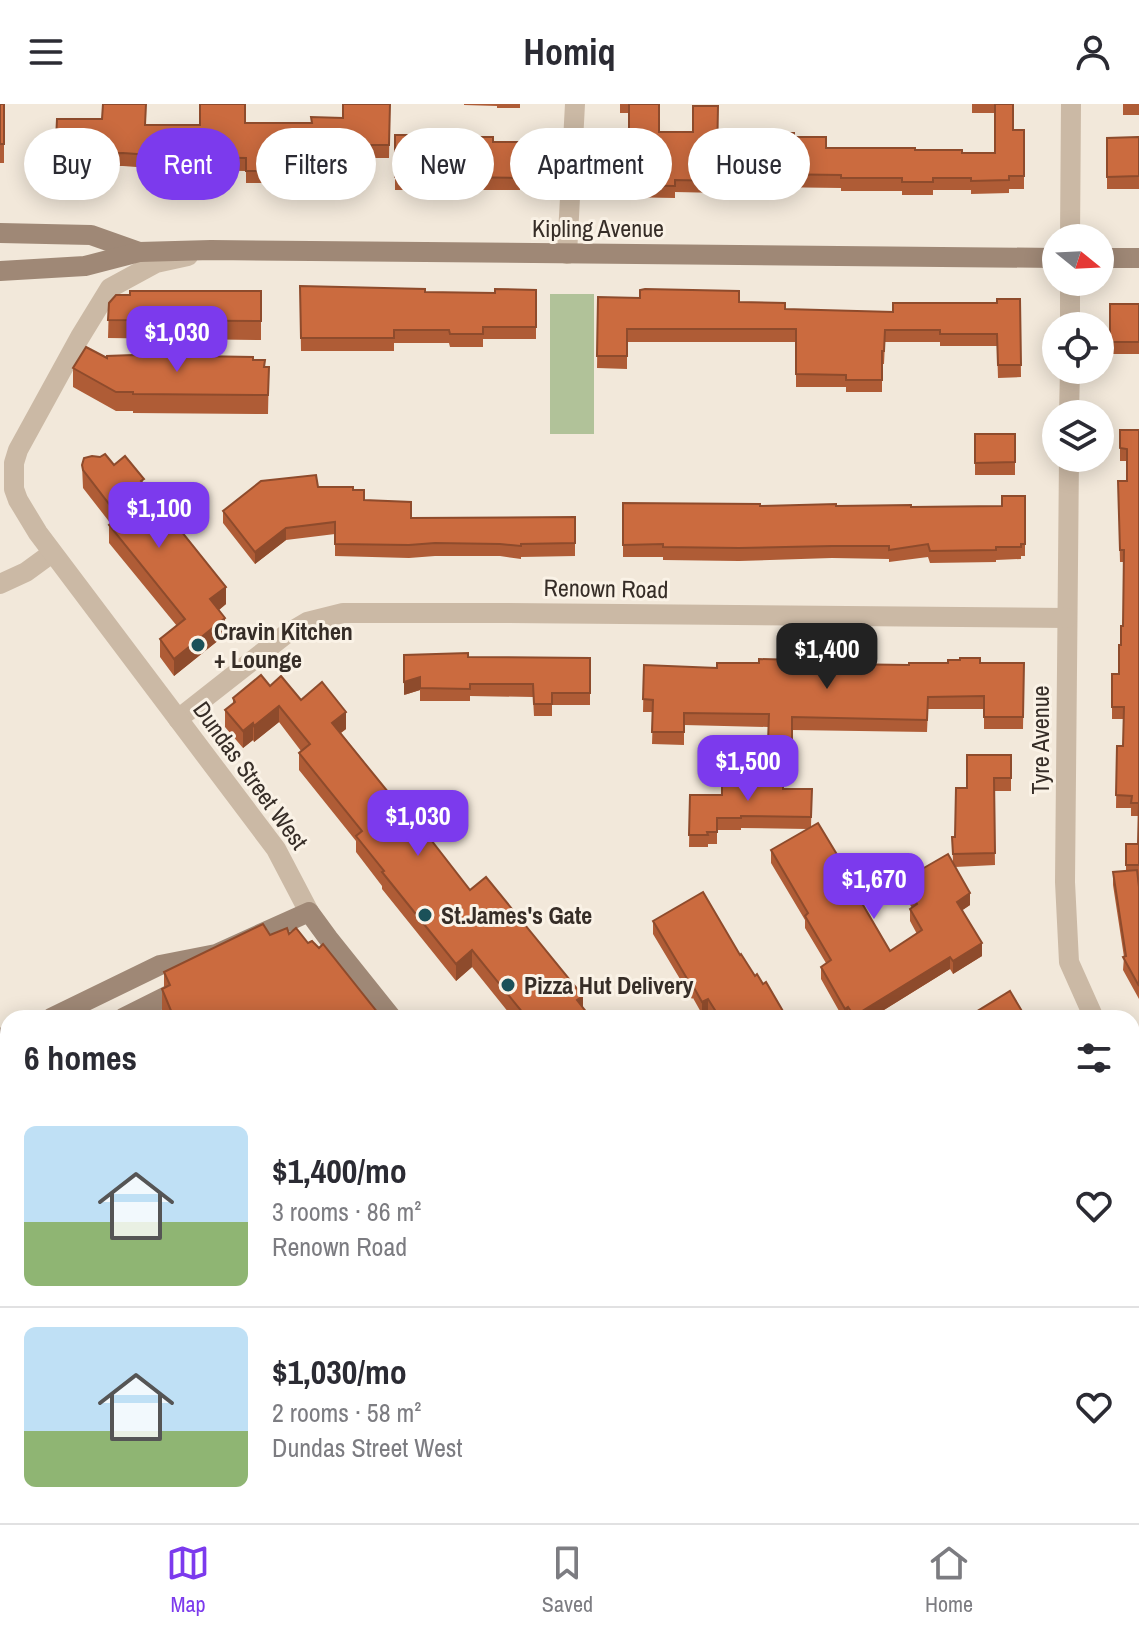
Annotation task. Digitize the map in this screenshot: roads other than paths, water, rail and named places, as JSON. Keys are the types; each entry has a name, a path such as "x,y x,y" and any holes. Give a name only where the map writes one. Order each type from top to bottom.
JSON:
{"main road":[{"name":"Kipling Avenue","path":"0,233 91,235 139,252"},
{"name":"Kipling Avenue","path":"0,271 85,266 139,252 211,250 1042,258"},
{"path":"1114,258 1139,258"},
{"path":"67,1010 160,965 216,954 309,912"},
{"name":"Dundas Street West","path":"309,912 386,1010"},
{"path":"139,1010 173,993 216,954"}],"street":[{"path":"567,254 575,104"},
{"path":"1070,224 1071,104"},
{"name":"Dundas Street West","path":"211,250 156,263 110,288 25,437 14,463 14,489 52,553 276,849 309,912"},
{"name":"Tyre Avenue","path":"1069,472 1065,882 1069,962 1090,1010"},
{"path":"0,584 26,572 52,553"},
{"name":"Renown Road","path":"178,719 285,635 307,622 343,613 1067,618"}],"place":[{"name":"Cravin Kitchen + Lounge","path":"198,645"},
{"name":"St.James's Gate","path":"425,915"},
{"name":"Pizza Hut Delivery","path":"508,985"}]}
